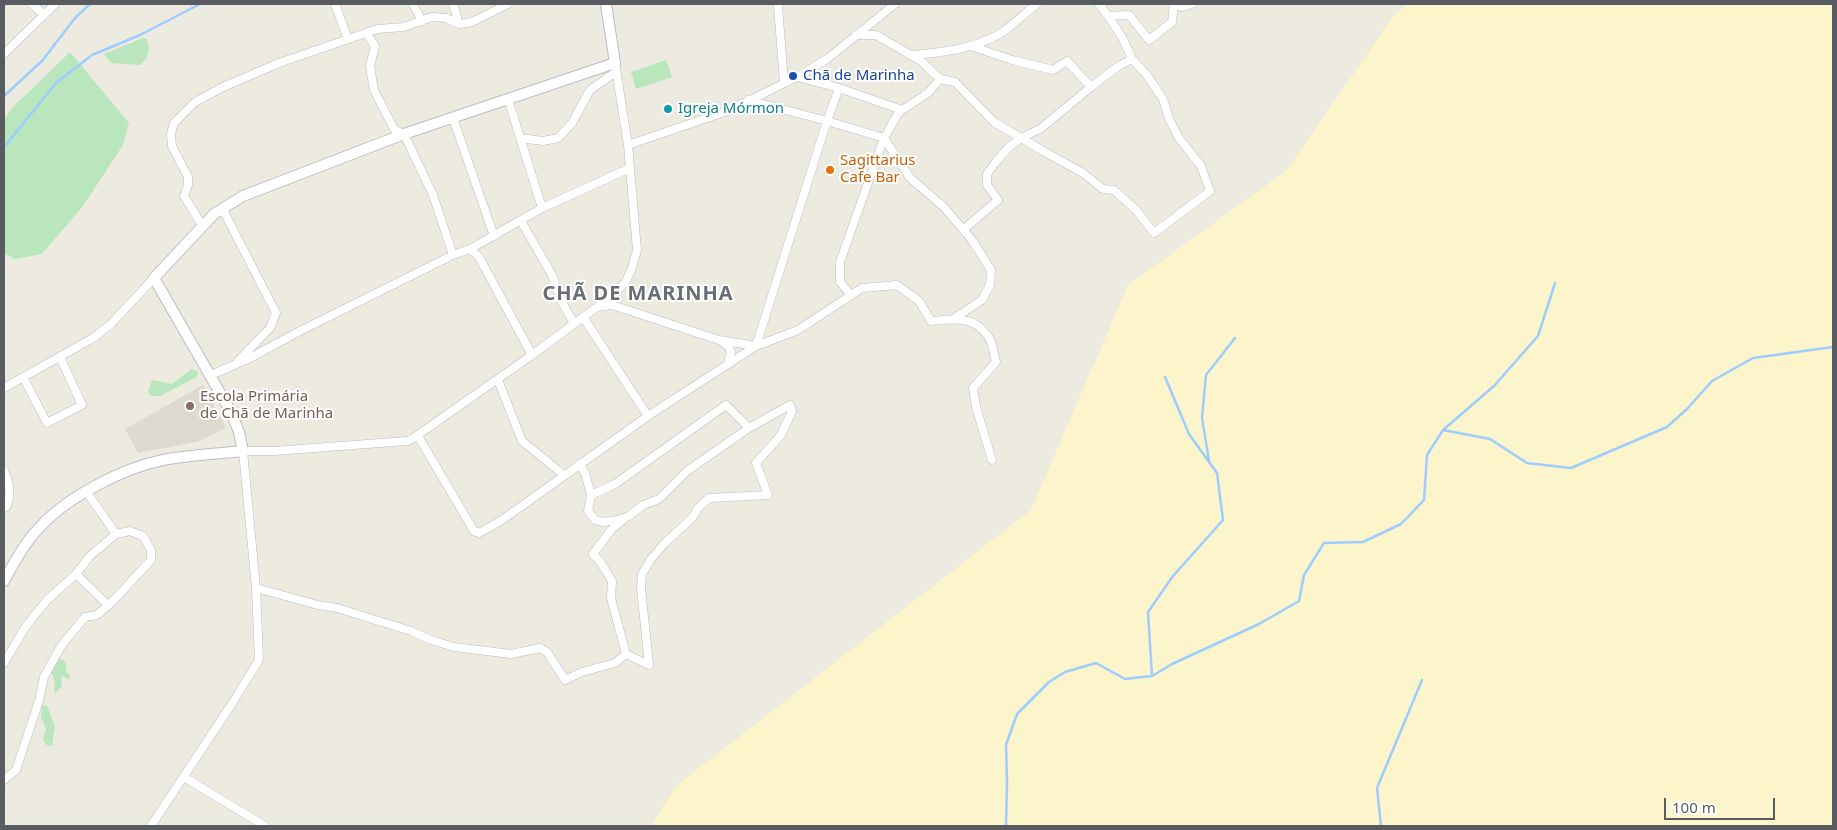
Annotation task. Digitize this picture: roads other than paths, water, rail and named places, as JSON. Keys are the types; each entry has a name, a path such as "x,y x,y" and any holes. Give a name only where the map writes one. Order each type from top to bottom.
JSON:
{"street":[{"path":"32,4 44,16"},
{"path":"4,54 55,4"},
{"path":"335,4 348,39"},
{"path":"413,4 422,21"},
{"path":"453,4 459,24"},
{"path":"202,225 184,196 188,177 172,146 171,134 174,123 195,102 223,87 279,63 377,29 404,27 432,17 446,18 459,24 472,22 508,4"},
{"path":"4,581 23,549 40,527 69,502 86,491 137,468 162,460 243,451 274,451 407,441 418,436 574,324 625,283 634,261 636,250 628,145 606,4"},
{"path":"628,145 730,110 797,76 827,59 895,4"},
{"path":"911,55 933,54 971,46 1001,33 1037,4"},
{"path":"856,36 876,35 921,61 940,79 955,82 994,122 1083,172 1103,189 1114,190 1136,210 1154,232 1210,191 1201,166 1179,138 1169,119 1163,99 1146,74 1132,60 1123,39 1099,4"},
{"path":"1108,16 1129,15 1149,40 1172,22 1175,5 1182,7 1192,4"},
{"path":"778,6 784,82"},
{"path":"366,33 374,46 370,66 374,90 394,129 404,134 434,194 453,255"},
{"path":"971,46 1012,60 1053,70 1068,61 1090,87"},
{"path":"964,230 998,200 987,186 987,174 1009,147 1021,138 1040,129 1090,87 1117,67 1132,60"},
{"path":"4,388 93,338 110,325 202,225 222,208 243,196 404,134 508,99 615,68"},
{"path":"520,138 543,141 558,138 572,123 590,90 615,68"},
{"path":"797,76 839,88 902,110"},
{"path":"851,295 840,282 840,262 884,138 899,112 928,93 940,79"},
{"path":"756,346 839,88"},
{"path":"508,99 542,208"},
{"path":"748,100 884,138 910,178 944,207 972,240 991,270 990,286 982,300 953,319"},
{"path":"453,118 494,236"},
{"path":"210,375 250,358 307,327 494,236 542,208 630,168"},
{"path":"222,208 276,312 270,328 235,364"},
{"path":"521,221 552,275 562,302 574,324"},
{"path":"470,248 478,257 532,355"},
{"path":"151,826 233,702 258,660 256,588 243,451 239,432 231,412 154,278"},
{"path":"418,436 472,528 479,533 502,520 648,416 756,346 798,330 862,288 897,286 919,301 931,321 971,320 989,337 996,362 973,388 976,407 992,460"},
{"path":"596,307 612,305 719,340 756,346"},
{"path":"583,317 648,416"},
{"path":"719,340 728,346 732,352 728,364"},
{"path":"23,377 47,423 82,405 60,357"},
{"path":"498,380 522,441 564,475"},
{"path":"591,495 615,484 726,405 749,428"},
{"path":"790,405 792,411 781,435 756,463 768,495 709,498 698,508 693,517 664,544 651,559 642,574 641,588 649,666 626,654 611,598 612,581 593,554 611,530 628,516 643,506 659,499 687,471 749,428 790,405"},
{"path":"579,464 585,473 591,495 588,512 595,520 604,522 628,516"},
{"path":"4,471 10,482 10,495 7,506 4,508"},
{"path":"86,491 116,534"},
{"path":"4,663 26,626 47,600 76,574 90,556 116,534 130,531 143,536 152,550 151,560 97,615 85,617 61,646 44,677 39,701 16,770 4,780"},
{"path":"76,574 108,605"},
{"path":"256,588 318,605 337,608 411,631 430,640 454,647 511,654 540,648 547,652 565,680 582,672 615,663 626,654"},
{"path":"184,777 265,826"}],"waterway":[{"path":"4,96 42,61 75,18 90,4"},
{"path":"4,147 56,83 92,55 140,35 200,4"},
{"path":"1443,430 1494,386 1538,336 1555,283"},
{"path":"1209,461 1202,418 1206,375 1235,338"},
{"path":"1006,826 1006,745 1017,714 1049,682 1065,672 1096,663 1125,679 1152,676 1172,664 1259,624 1299,601 1304,575 1324,543 1363,542 1401,524 1424,500 1427,455 1443,430 1490,439 1527,463 1571,468 1667,427 1687,409 1712,381 1753,358 1833,347"},
{"path":"1152,676 1148,612 1173,576 1223,520 1217,473 1189,434 1165,377"},
{"path":"1381,826 1377,788 1422,680"}],"place":[{"name":"Chã de Marinha","path":"793,76"},
{"name":"Igreja Mórmon","path":"668,109"},
{"name":"Sagittarius Cafe Bar","path":"830,170"},
{"name":"Escola Primária de Chã de Marinha","path":"190,406"}],"district":[{"name":"CHÃ DE MARINHA","path":"638,294"}]}
